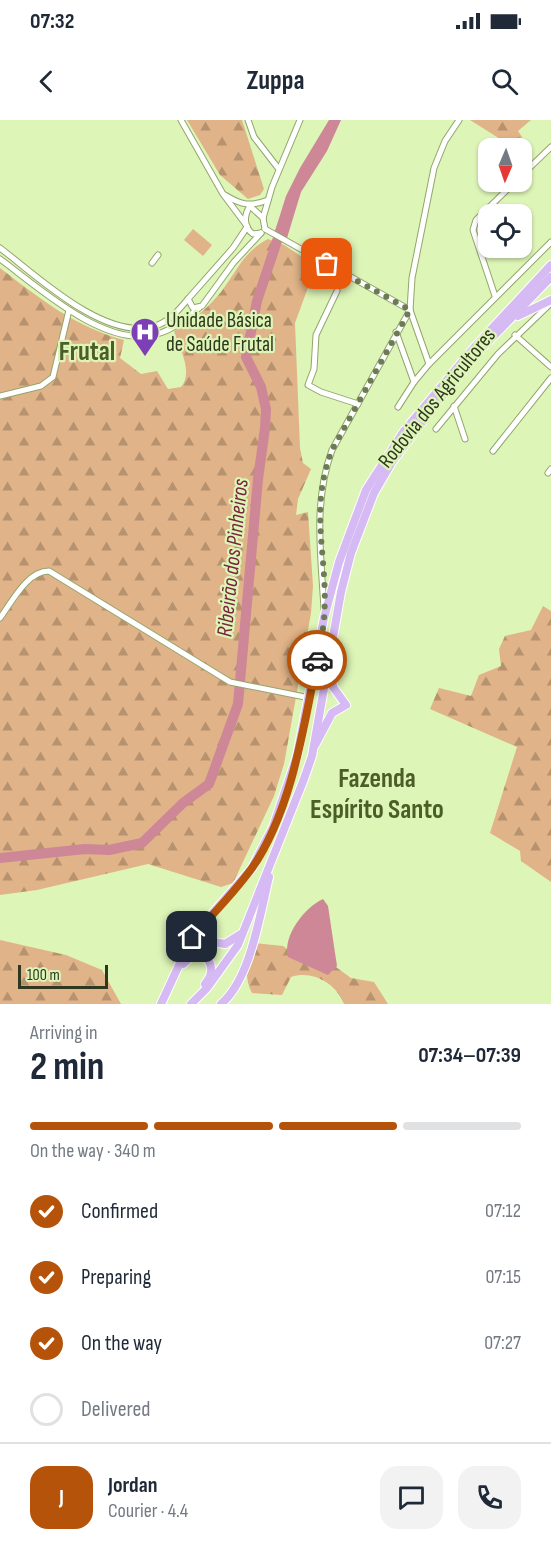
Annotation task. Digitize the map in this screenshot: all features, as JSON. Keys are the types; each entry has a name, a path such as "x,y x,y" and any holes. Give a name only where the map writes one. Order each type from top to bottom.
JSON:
{"main road":[{"name":"Rodovia dos Agricultores","path":"161,1004 192,937 252,868 273,827 297,756 324,618 349,529 366,489 404,431 472,350 551,265"},
{"name":"Rodovia dos Agricultores","path":"191,1004 225,965 243,933 304,778 312,750 351,553 374,494 392,462 420,424 481,349 551,277"},
{"path":"512,319 551,302"},
{"path":"312,750 332,713 346,705 333,687 329,658"},
{"path":"222,1004 235,986 254,940 278,842"},
{"path":"212,915 209,931 213,942 219,945 232,942 243,933"},
{"path":"172,978 195,953 203,954 209,960 212,968 209,979 191,1004"}],"street":[{"path":"181,120 223,194 253,234 263,231 272,234 410,310"},
{"path":"248,120 254,137 278,168"},
{"path":"0,259 69,310 100,327 146,336 169,329 199,308 234,262 263,231 263,218 278,168 300,120"},
{"path":"429,364 410,310 412,278 438,155 459,120"},
{"path":"532,165 551,147"},
{"path":"495,296 473,230 476,220 505,192"},
{"path":"223,194 238,203 250,206 263,218"},
{"path":"0,248 82,310 101,320 138,328 154,327 170,318 233,248 247,226 246,211 250,206 268,200"},
{"path":"398,407 429,364 551,242"},
{"path":"152,263 158,255"},
{"path":"203,281 214,290"},
{"path":"337,291 316,335 314,369 308,385 358,404"},
{"path":"188,299 190,305 199,308"},
{"path":"436,429 515,335 551,302"},
{"path":"0,396 41,386 53,377 69,310"},
{"path":"324,618 319,513 321,488 332,450 410,310"},
{"path":"396,332 414,382"},
{"path":"515,335 551,367"},
{"path":"389,346 402,349"},
{"path":"493,451 551,378"},
{"path":"454,406 465,439"},
{"path":"0,618 32,578 49,571 230,682 310,698"}],"green space":[{"path":"187,120 242,120 264,189 260,195 248,199 220,175"},
{"path":"470,120 531,120 518,131 522,138 497,137"},
{"path":"193,229 212,245 203,256 184,240"},
{"path":"268,239 284,245 319,268 314,271 295,323 300,448 303,463 311,469 298,499 296,515 308,512 313,586 311,613 284,764 274,796 233,883 221,887 148,864 37,890 0,895 0,268 58,310 89,327 124,340 120,358 141,374 157,371 168,389 181,387 186,374 186,367 174,331 210,304 253,249"},
{"path":"543,606 551,611 551,882 521,861 520,851 490,833 517,747 430,709 439,688 471,696 479,675 501,666 499,649 505,636 531,630"},
{"path":"0,940 66,955 102,970 121,1004 0,1004"},
{"path":"253,943 283,946 300,958 336,967 351,978 374,982 388,1004 344,1004 329,984 307,975 291,977 282,995 252,993 247,968"}],"shaded area":[{"path":"329,120 341,120 327,151 301,192 287,238 275,231 286,196"},
{"path":"323,899 328,906 337,966 328,975 288,957 287,949 288,940 296,923 309,908"}],"waterway":[{"name":"Ribeirão dos Pinheiros","path":"0,858 85,849 109,850 142,843 183,803 209,784 238,704 258,479 265,428 266,409 261,387 246,357 257,301 282,226"}],"way so far":[{"path":"317,660 324,618 319,513 323,473 332,450 410,310 327,264"}],"place":[{"name":"Unidade Básica de Saúde Frutal","path":"145,358"}],"district":[{"name":"Frutal","path":"87,352"},
{"name":"Fazenda Espírito Santo","path":"377,794"}],"route":[{"path":"192,937 252,868 264,847 297,756 317,660"}]}
